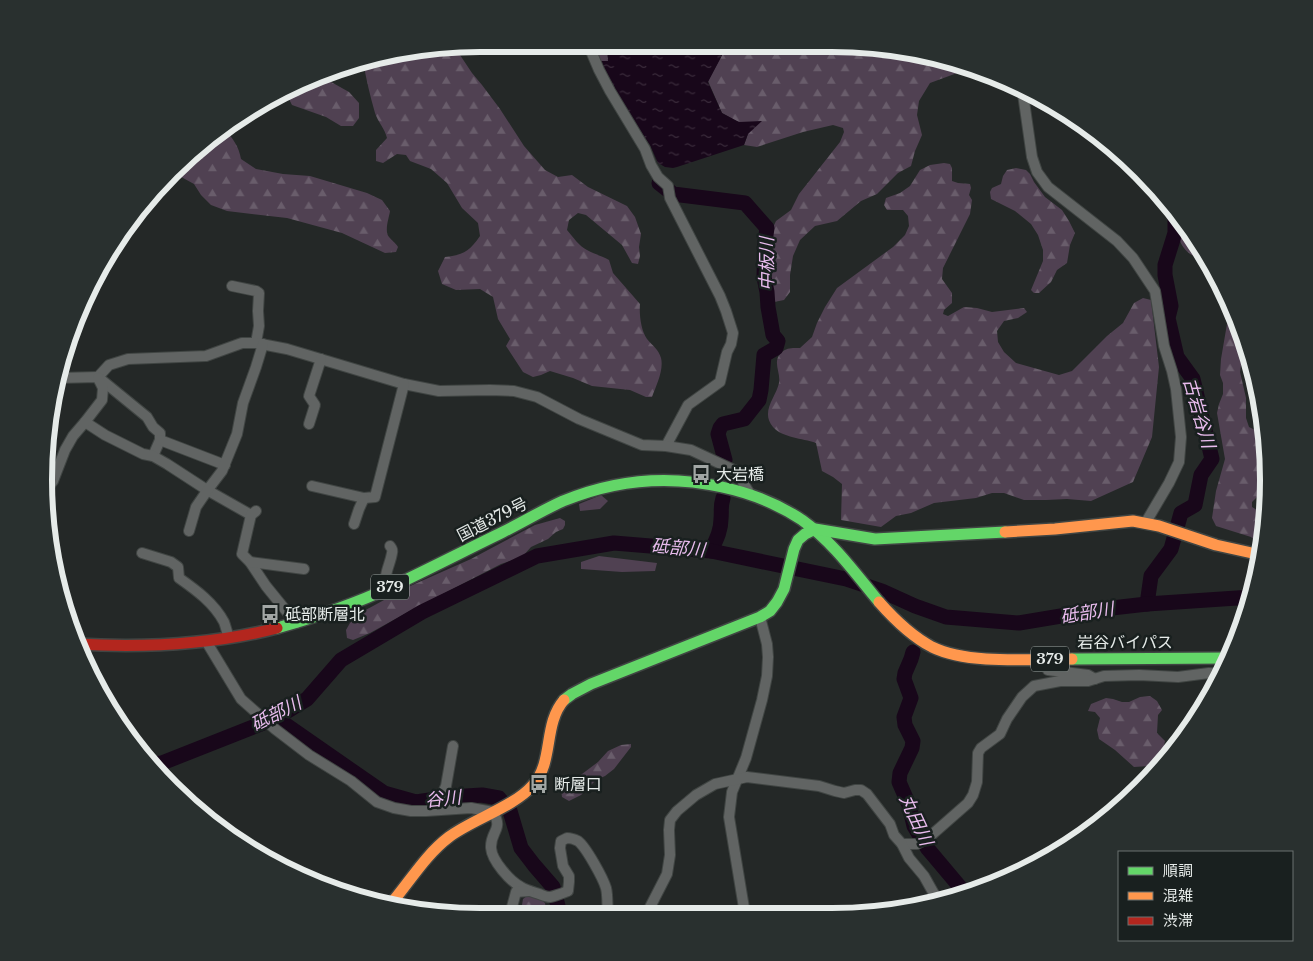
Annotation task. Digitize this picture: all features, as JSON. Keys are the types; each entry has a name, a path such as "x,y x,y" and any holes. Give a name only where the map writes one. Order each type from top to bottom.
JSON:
{"main road":[{"name":"国道379号","path":"85,644 128,646 206,641 261,632 296,623 350,605 458,554 567,499 610,486 634,482 670,480 710,484 751,494 784,509 815,529 834,548 886,611"},
{"path":"394,899 448,837 531,788 541,775 558,710 562,702 571,694 591,684 760,617 770,611 784,589 798,540 804,534 815,529 875,539 1055,529 1133,521 1146,522 1202,541 1254,554"},
{"name":"岩谷バイパス","path":"886,611 912,635 934,648 981,659 1222,658"}],"street":[{"path":"591,52 610,91 645,148 651,165 658,177 668,186 670,198 720,296 733,333 720,382 688,405 666,446"},
{"path":"1024,98 1032,157 1037,172 1048,187 1118,240 1133,258 1154,291 1164,346 1176,389 1181,437 1179,462 1146,522"},
{"path":"189,531 196,508 225,465 237,434 243,403 256,367 259,344 259,293 232,286"},
{"path":"98,377 108,365 128,359 206,356 242,344 259,344 287,349 404,384 439,391 514,391 537,397 579,420 642,445 691,450 736,471 751,494"},
{"path":"309,424 314,405 309,396 321,359"},
{"path":"52,482 65,450 73,436 102,400 103,388 98,377"},
{"path":"65,378 98,377 147,417 153,427 160,433 160,440 152,456"},
{"path":"312,486 364,498 375,497 404,384"},
{"path":"85,422 105,435 167,464 207,490 254,513 242,554 296,623"},
{"path":"160,440 225,465"},
{"path":"354,524 364,498"},
{"path":"386,588 387,568 393,553 390,546"},
{"path":"142,554 171,562 178,567 179,578 209,601 224,623 229,637"},
{"path":"250,562 304,569"},
{"path":"744,908 729,817 732,792 746,758 768,676 767,644 760,617"},
{"path":"206,641 241,699 309,755 351,782 377,802 411,811 444,808 496,810 498,819 497,829 492,837 491,849 494,858 504,872 519,886 549,897 568,891 569,876 563,866 560,848 561,841 572,838 585,848 603,880 607,894 608,908"},
{"path":"1047,659 1048,670 1088,675 1099,682 1108,682"},
{"path":"902,844 917,844 927,839 968,803 977,782 978,753 981,748 1000,734 1022,696 1034,686 1060,681 1088,681 1104,676 1178,677 1214,674"},
{"path":"444,808 442,795 446,786 453,746"},
{"path":"650,908 668,874 670,820 677,811 696,795 715,784 747,777 810,784 844,792 861,790 867,794 890,824 894,835 924,876 935,896"},
{"path":"511,908 516,892 529,891"}],"green space":[{"path":"596,52 607,52 608,61 599,61"},
{"path":"724,52 860,53 916,61 960,72 930,83 919,101 917,115 922,135 911,166 898,173 877,194 861,201 837,221 815,226 800,240 793,256 790,292 784,300 774,302 771,299 767,260 768,238 776,221 791,210 799,194 840,142 844,132 843,128 833,125 803,132 757,147 744,145 748,134 738,122 722,113 708,81"},
{"path":"457,53 500,109 524,146 545,170 558,177 572,175 588,187 627,206 635,217 641,234 638,264 632,263 622,245 586,215 578,213 569,220 567,230 584,248 609,260 613,273 640,304 643,332 659,352 662,363 652,397 646,397 630,390 592,386 550,371 533,377 523,372 506,346 510,339 498,319 493,297 480,289 456,290 442,284 438,271 445,257 461,254 472,246 480,236 478,223 462,208 447,183 431,169 410,161 406,155 397,154 383,163 376,161 376,150 387,138 375,113 364,69 425,56"},
{"path":"329,81 349,92 359,103 359,118 353,126 341,126 326,117 292,105 289,98"},
{"path":"229,135 239,151 241,159 256,169 310,176 367,193 382,200 390,211 387,224 389,237 398,247 396,252 385,253 342,233 287,218 227,211 211,205 194,184 180,176"},
{"path":"950,164 952,168 952,181 970,184 969,195 972,200 970,214 943,268 942,279 952,293 952,303 944,310 943,314 948,316 964,307 992,312 1024,308 1027,312 1018,318 1004,321 997,331 998,342 1004,352 1016,363 1059,375 1072,371 1123,323 1134,303 1143,298 1151,300 1159,367 1152,437 1133,482 1091,501 1067,499 1024,500 1004,493 992,493 976,498 934,503 911,513 896,516 881,527 841,520 842,484 822,471 816,443 777,431 769,421 768,410 779,383 778,356 790,348 800,348 812,337 825,307 837,288 893,247 905,235 909,226 908,216 903,210 887,210 884,205 886,198 900,193 910,186 920,170 930,165"},
{"path":"1016,168 1026,170 1030,174 1045,197 1062,210 1075,233 1070,245 1067,263 1057,270 1051,282 1039,293 1034,293 1031,290 1043,261 1043,250 1038,235 1031,224 1015,211 991,199 990,192 992,188 1001,184 1007,170"},
{"path":"1178,229 1197,258 1185,249 1179,239"},
{"path":"1229,321 1242,357 1240,372 1246,398 1246,418 1249,427 1258,431 1260,453 1260,496 1252,502 1252,507 1260,511 1256,541 1251,537 1216,526 1212,518 1216,491 1225,459 1217,413 1223,394 1223,383 1220,375 1227,324"},
{"path":"601,495 608,501 600,509 580,511 579,504"},
{"path":"560,518 565,521 563,529 531,547 522,557 501,564 370,633 353,640 347,638 346,630 350,623 362,612 408,587 471,559 535,525"},
{"path":"599,556 657,563 655,571 622,572 581,569 581,562"},
{"path":"1150,696 1157,701 1162,710 1158,715 1157,733 1165,741 1163,753 1149,766 1134,767 1099,739 1097,730 1100,718 1095,712 1088,711 1091,704 1106,698 1129,702 1140,697"},
{"path":"631,744 631,747 614,769 596,780 581,795 569,801 562,797 561,789 564,783 582,774 598,762 608,751 621,745"},
{"path":"527,896 539,898 545,903 546,908 522,905 523,899"}],"water":[{"path":"607,52 724,52 708,82 722,113 739,122 762,121 748,134 744,145 677,167 665,167 658,163 650,145 615,94 599,61 608,61"}],"waterway":[{"name":"中板川","path":"659,183 673,194 745,203 767,228 764,277 773,335 778,341 776,348 764,355 759,400 744,419 723,424 720,428 718,434 725,460"},
{"name":"古岩谷川","path":"1147,604 1151,576 1171,549 1181,513 1195,505 1201,475 1212,459 1193,379 1177,357 1168,318 1171,306 1165,265 1175,233 1175,224"},
{"name":"中板川","path":"711,551 720,528 723,498"},
{"name":"砥部川","path":"159,763 276,718 307,699 341,660 422,612 537,556 614,543 711,551 846,579 882,591 946,617 1019,623 1103,609 1147,604 1244,598"},
{"name":"丸田川","path":"913,652 904,679 911,698 904,717 905,725 913,741 912,748 900,773 899,782 909,805 914,826 928,849 961,889"},
{"name":"谷川","path":"276,718 384,793 416,802 482,795 499,798 510,811 521,848 553,887 558,908"}],"traffic: fast":[{"path":"277,628 335,610 377,593 563,501 602,488 622,484 662,481 702,483 732,489 764,500 793,514 834,548 879,602"},
{"path":"564,700 591,684 760,617 770,611 784,589 798,540 815,529 875,539 1005,532"},
{"path":"1072,659 1222,658"}],"traffic: slow":[{"path":"1005,532 1133,521 1159,526 1216,545 1254,553"},
{"path":"879,602 917,638 947,653 1001,660 1072,659"},
{"path":"394,899 440,844 459,830 515,800 533,785 540,776 553,720 564,700"}],"traffic: jam":[{"path":"85,644 127,646 203,642 277,628"}],"place":[{"name":"大岩橋","path":"701,474"},
{"name":"砥部断層北","path":"270,614"},
{"name":"断層口","path":"539,784"}]}
